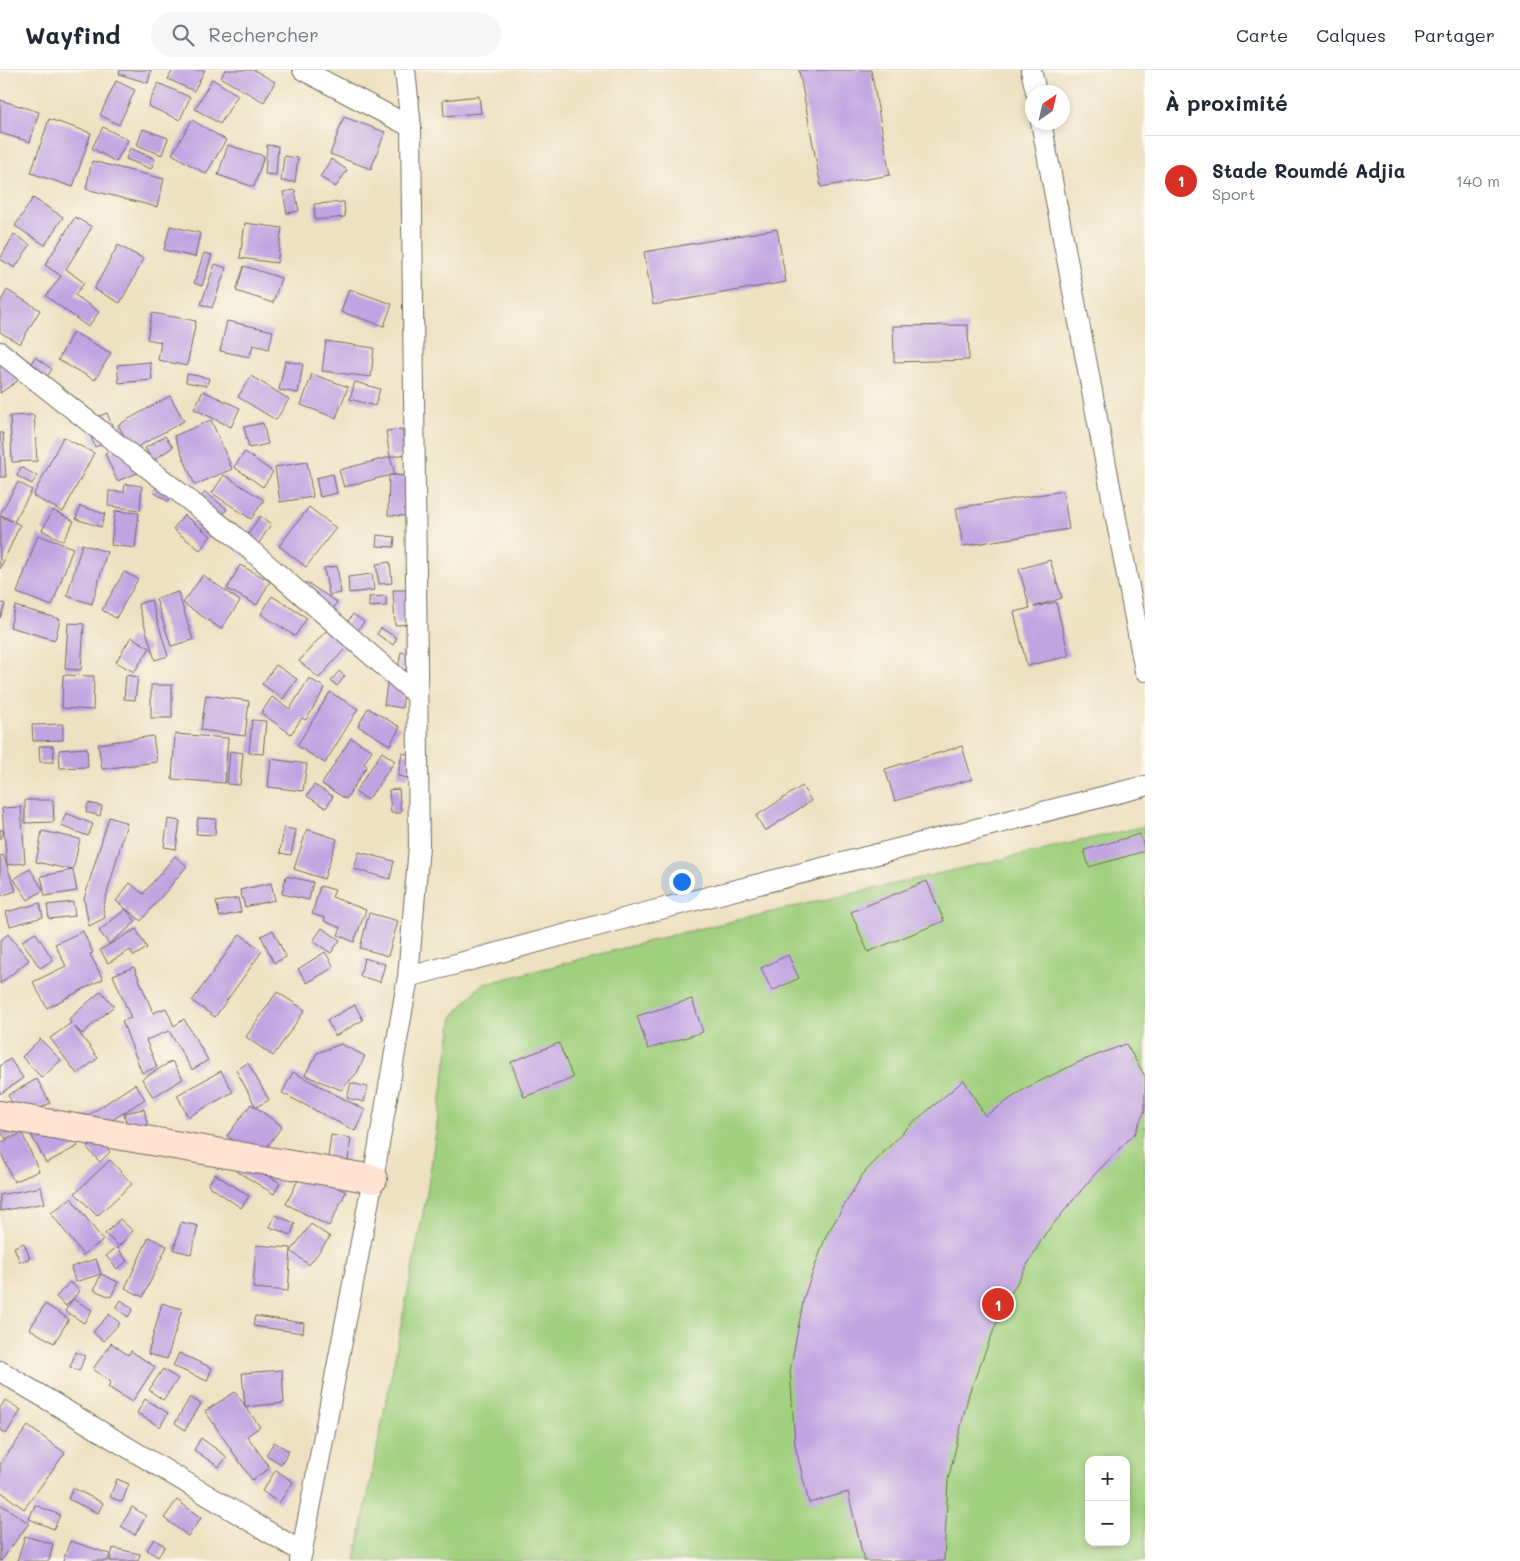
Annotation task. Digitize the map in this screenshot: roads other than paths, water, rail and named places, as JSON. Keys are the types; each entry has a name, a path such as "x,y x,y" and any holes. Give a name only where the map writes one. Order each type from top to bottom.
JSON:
{"street":[{"path":"303,70 410,127"},
{"path":"0,1371 301,1556 373,1179 408,977 419,846 410,127 405,70"},
{"path":"1032,70 1035,85"},
{"path":"1043,130 1145,671"},
{"path":"0,352 231,533 417,695"},
{"path":"408,977 655,910 1145,786"},
{"path":"0,1115 373,1179"}],"place":[{"name":"Stade Roumdé Adjia","path":"998,1304"}]}
